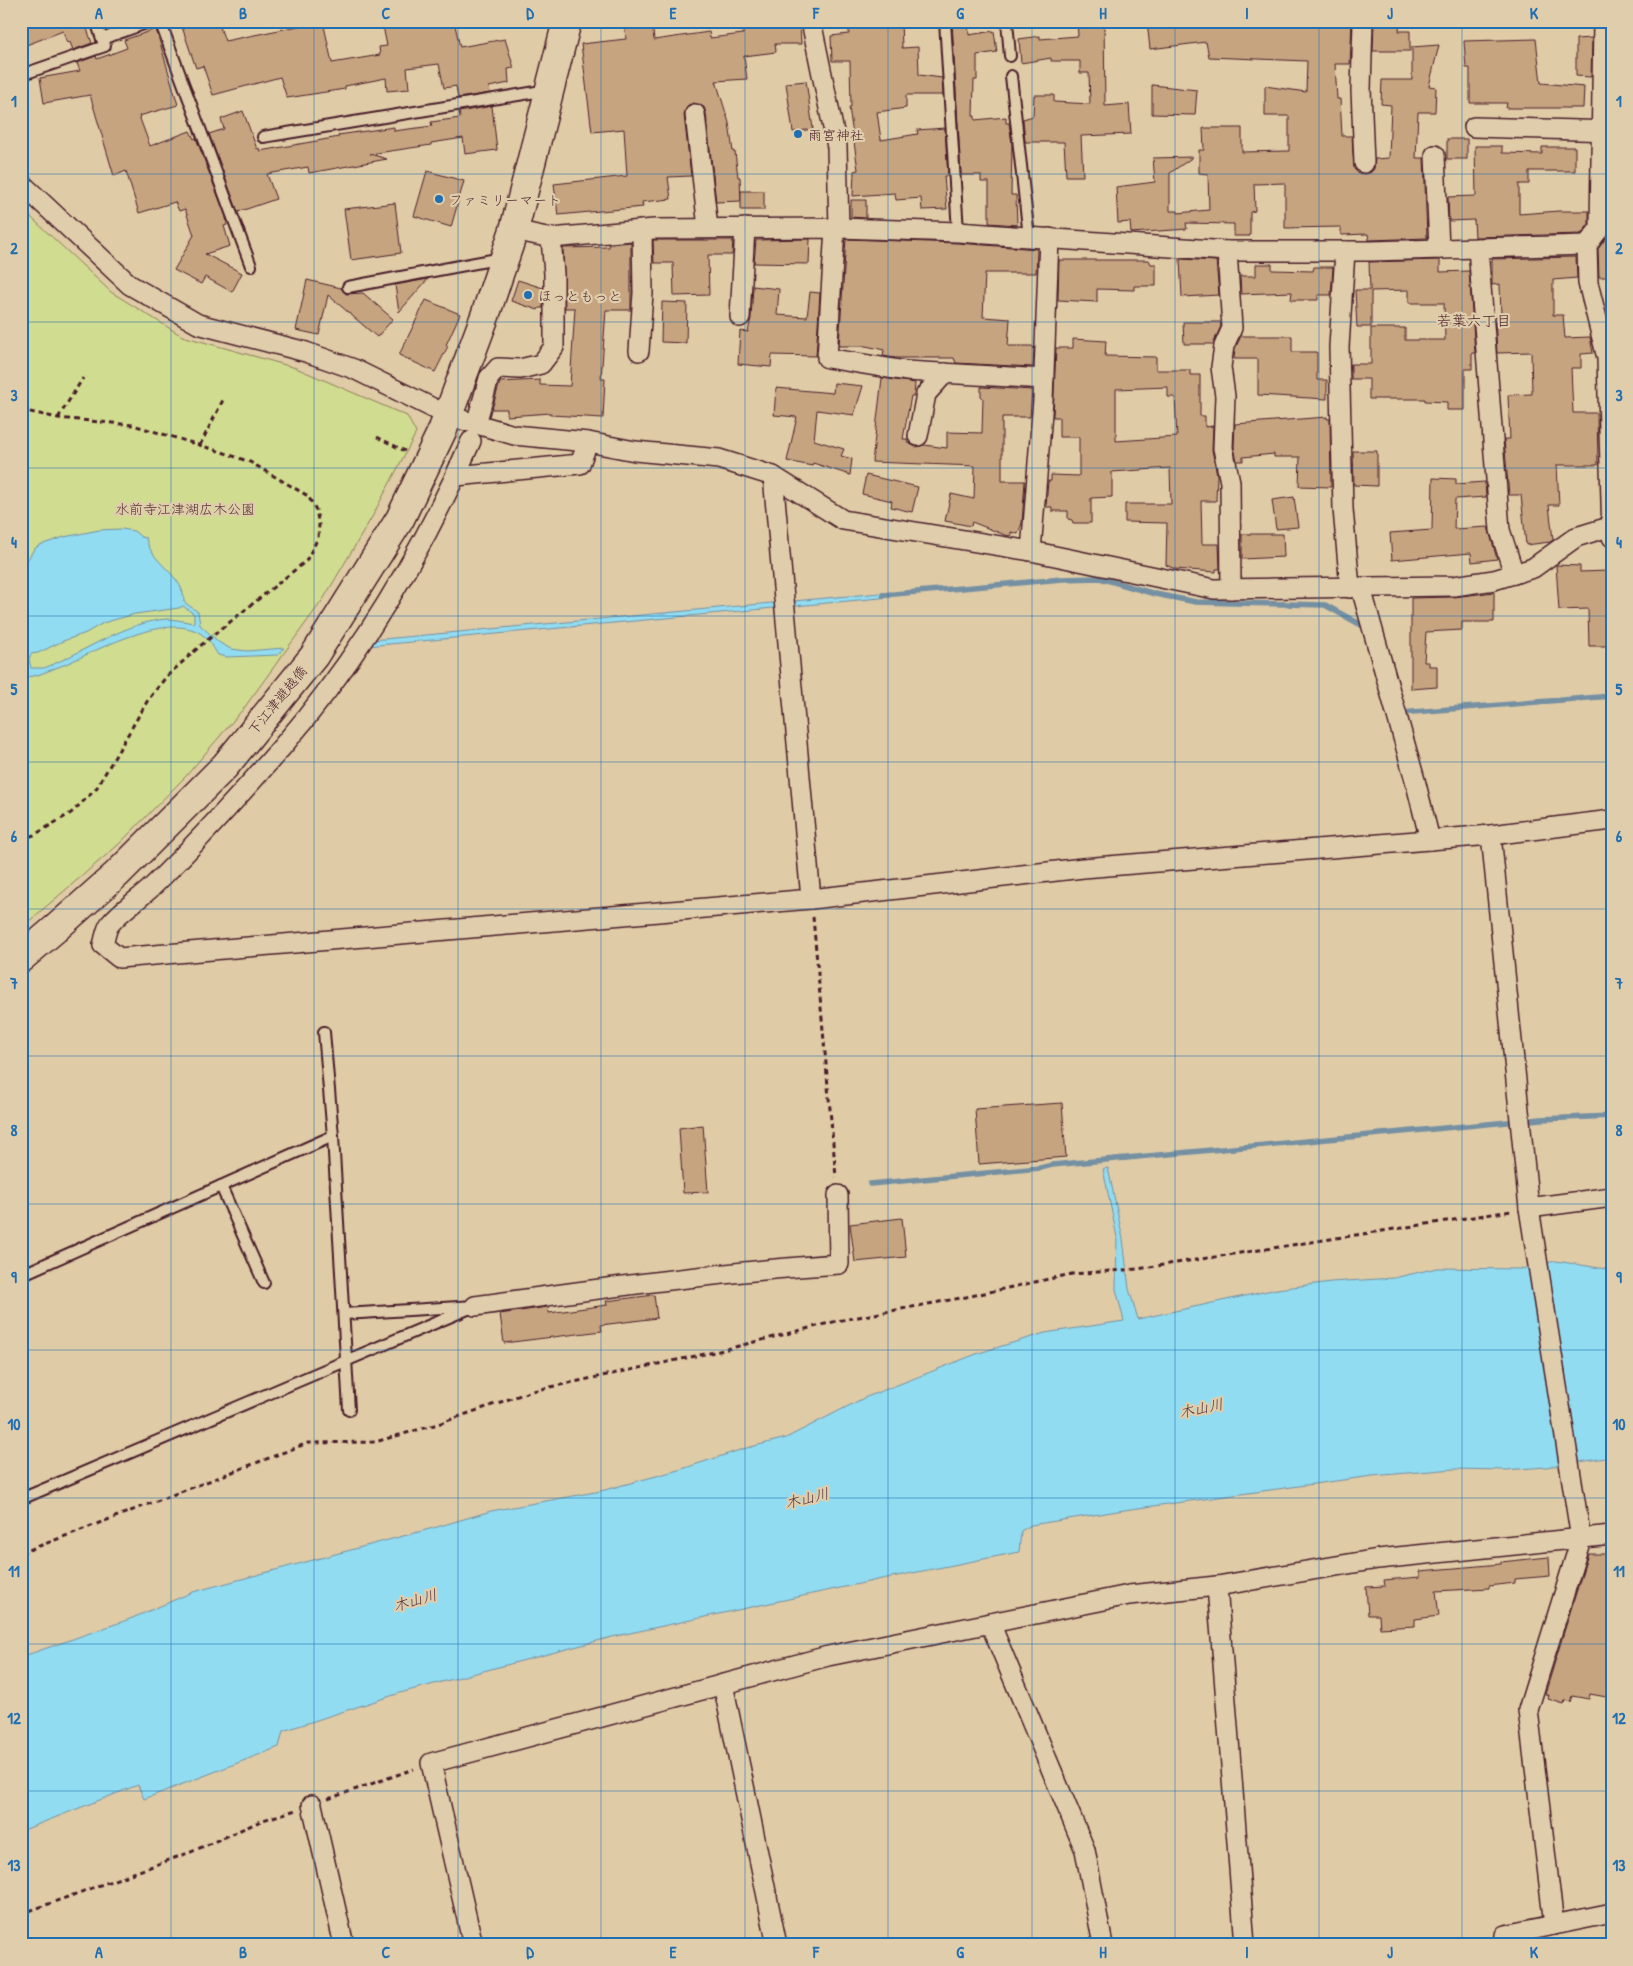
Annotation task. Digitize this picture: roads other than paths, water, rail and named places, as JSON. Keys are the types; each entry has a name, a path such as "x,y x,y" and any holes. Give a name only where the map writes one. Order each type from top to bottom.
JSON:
{"street":[{"name":"下江津避越僑","path":"21,958 117,874 224,766 314,656 400,519 446,422 505,257 514,230 567,21"},
{"path":"811,21 837,148 837,228 827,358 906,371 1044,379"},
{"path":"1363,21 1360,89 1364,163"},
{"path":"21,183 130,285 198,324 306,352 354,369 446,422 514,435 588,442 635,451 719,459 772,476 843,520 1030,551 1214,589 1454,586 1494,580 1533,568 1576,537 1611,530 1607,358 1588,283 1586,245 1600,228 1607,130 1603,21"},
{"path":"695,114 708,228"},
{"path":"1474,127 1607,130"},
{"path":"1436,155 1439,249"},
{"path":"740,317 745,228"},
{"path":"514,230 551,238 642,230 837,228 958,232 1227,251 1345,251 1586,245"},
{"path":"639,351 643,293 642,230"},
{"path":"478,417 489,378 498,368 520,369 540,364 554,347 554,274 551,238"},
{"path":"1030,551 1044,379 1049,238"},
{"path":"1478,248 1500,530 1514,574"},
{"path":"1227,251 1232,328 1224,346 1221,367 1225,396 1223,448 1230,482 1231,589"},
{"path":"1345,251 1340,347 1343,509 1355,588 1415,780 1430,840"},
{"path":"918,436 926,394 945,373"},
{"path":"471,442 456,476 396,587 348,662 282,746 217,818 153,886 109,925 103,945 119,958 811,899 1082,868 1491,836 1612,820"},
{"path":"456,476 580,464 588,442"},
{"path":"772,476 811,899"},
{"path":"1491,836 1529,1208 1581,1538 1528,1710 1554,1925"},
{"path":"475,1306 602,1288 789,1267 839,1264 838,1195"},
{"path":"1529,1208 1612,1197"},
{"path":"472,1945 431,1763 828,1656 1129,1595 1217,1586 1378,1559 1612,1535"},
{"path":"1217,1586 1245,1945"},
{"path":"990,1623 1085,1850 1103,1945"},
{"path":"723,1684 777,1945"},
{"path":"312,1805 344,1945"},
{"path":"1504,1945 1505,1935 1612,1913"}],"lane":[{"path":"21,76 105,46 96,21"},
{"path":"102,39 152,21"},
{"path":"160,21 251,266"},
{"path":"945,21 958,232"},
{"path":"1006,21 1010,56"},
{"path":"1011,76 1029,237"},
{"path":"263,137 549,90"},
{"path":"348,287 505,257"},
{"path":"324,1032 333,1136 349,1410"},
{"path":"21,1275 333,1136"},
{"path":"221,1186 264,1283"},
{"path":"344,1314 475,1306"},
{"path":"21,1498 475,1306"}],"water":[{"path":"122,529 134,531 141,537 146,538 154,555 179,584 184,602 198,612 200,625 220,643 231,649 247,651 284,648 278,655 227,657 218,655 204,636 190,629 173,627 155,629 115,642 38,675 21,678 21,571 34,549 40,545 64,537 99,530","holes":["183,606 194,614 194,623 170,619 151,621 104,639 44,668 31,668 29,659 31,654 38,653 86,633 103,623 135,614"]},
{"path":"891,592 891,597 368,646 372,640"},
{"name":"木山川","path":"1108,1168 1123,1239 1129,1289 1138,1319 1277,1289 1331,1282 1394,1278 1437,1268 1521,1269 1556,1261 1612,1270 1612,1457 1546,1467 1506,1470 1454,1469 1372,1476 1124,1510 1031,1525 1021,1531 1019,1552 882,1579 616,1636 400,1693 283,1731 279,1747 144,1799 138,1785 21,1831 21,1657 130,1619 193,1592 491,1511 601,1491 786,1438 864,1398 979,1353 1045,1333 1124,1321 1116,1289 1117,1237 1103,1169"}],"waterway":[{"path":"883,595 1062,579 1100,578 1155,594 1196,602 1325,605 1365,627 1366,631"},
{"path":"1400,713 1612,696"},
{"path":"870,1184 1541,1119 1612,1116"}],"place":[{"name":"雨宮神社","path":"798,134"},
{"name":"ファミリーマート","path":"439,199"},
{"name":"ほっともっと","path":"528,295"}],"district":[{"name":"若葉六丁目","path":"1474,320"}],"park label":[{"name":"水前寺江津湖広木公園","path":"185,508"}]}
